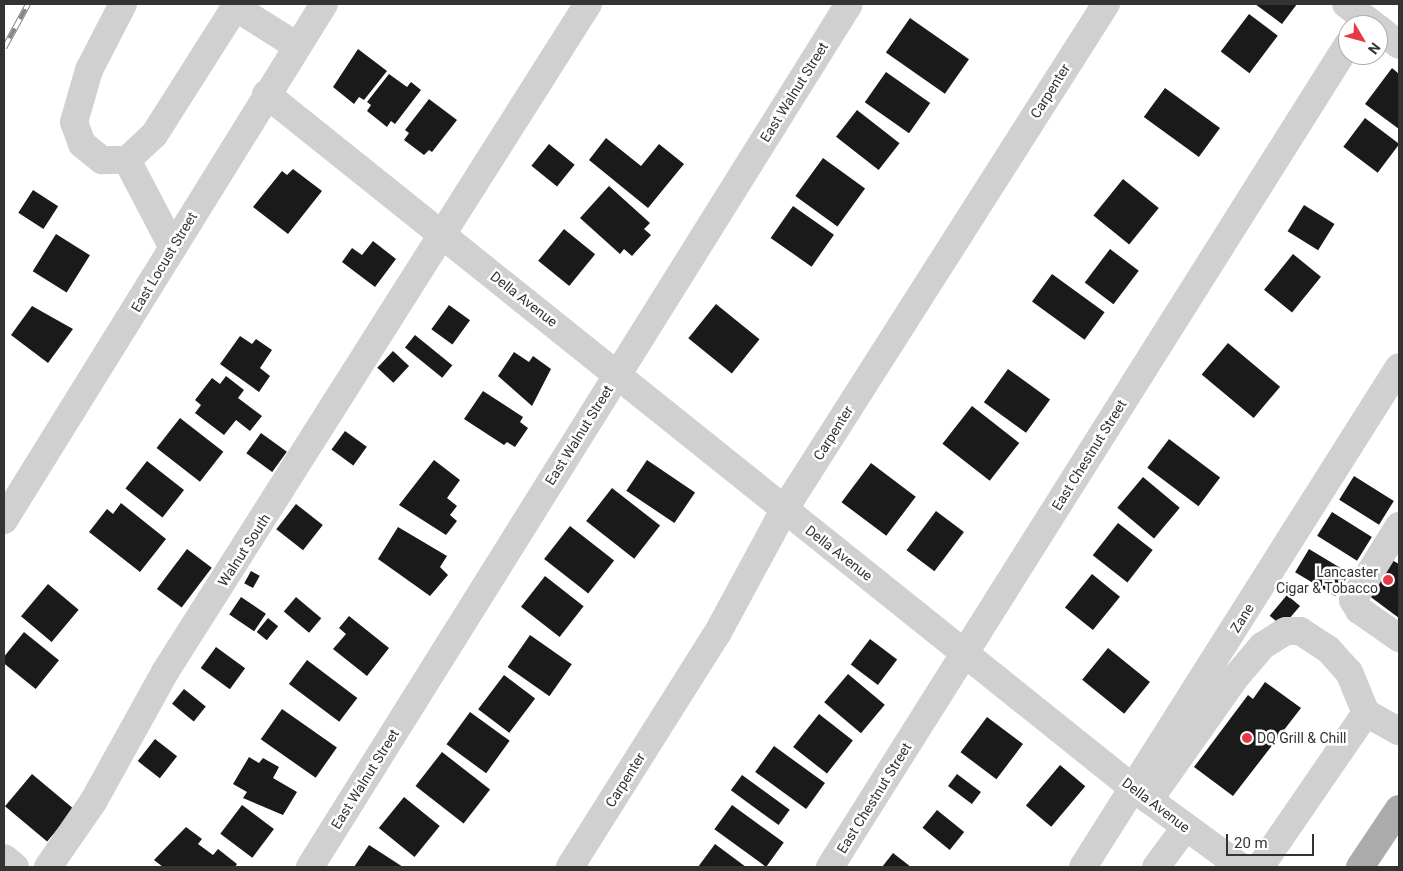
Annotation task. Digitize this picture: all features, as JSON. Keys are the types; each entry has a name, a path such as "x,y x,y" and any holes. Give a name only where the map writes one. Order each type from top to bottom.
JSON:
{"main road":[{"path":"1360,867 1399,809"}],"street":[{"path":"123,4 89,70 74,122 82,144 102,160 127,160 154,135 236,5 297,46"},
{"name":"East Locust Street","path":"4,520 266,94 324,4"},
{"path":"442,234 588,4"},
{"name":"East Walnut Street","path":"310,867 617,373 850,4"},
{"name":"Carpenter","path":"570,867 717,634 784,510 1106,4"},
{"path":"1388,36 1399,44"},
{"name":"East Chestnut Street","path":"830,867 1338,60"},
{"name":"Della Avenue","path":"266,94 617,373 784,510 966,651 1141,794 1241,867"},
{"path":"127,160 173,248"},
{"name":"Walnut South","path":"48,867 93,802 165,672 442,234"},
{"name":"Zane","path":"1083,867 1141,794 1241,620 1399,367"},
{"path":"1399,526 1353,600 1359,610 1399,638"},
{"path":"1241,620 1268,642"},
{"path":"1141,794 1235,678 1268,642 1294,629 1315,639 1350,672 1366,713 1399,731"},
{"path":"1260,867 1366,713"},
{"path":"1156,867 1186,828"},
{"path":"4,858 15,867"}],"building":[{"path":"1255,4 1297,4 1282,24"},
{"path":"1249,14 1278,36 1249,73 1221,52"},
{"path":"910,18 969,59 945,94 886,52"},
{"path":"358,49 387,71 364,100 359,97 354,104 333,87"},
{"path":"1392,68 1399,74 1399,129 1365,104"},
{"path":"886,72 930,103 909,133 865,102"},
{"path":"389,74 407,87 411,82 421,90 395,124 391,121 387,127 367,111 371,105 367,102"},
{"path":"1165,88 1220,128 1199,157 1144,117"},
{"path":"429,99 457,120 432,152 429,150 424,155 404,140 409,133 405,130"},
{"path":"857,110 900,143 879,170 836,137"},
{"path":"1365,118 1399,144 1378,173 1343,147"},
{"path":"606,138 641,166 659,144 684,164 648,208 589,160"},
{"path":"549,144 575,165 557,187 531,166"},
{"path":"823,158 865,189 837,227 795,196"},
{"path":"293,169 322,191 288,234 253,207 282,171 287,175"},
{"path":"1123,179 1159,208 1129,244 1093,216"},
{"path":"609,186 650,223 644,229 651,235 632,256 624,249 620,254 580,218"},
{"path":"33,190 58,206 43,229 18,213"},
{"path":"1304,205 1335,224 1318,250 1288,231"},
{"path":"793,206 834,235 812,267 771,238"},
{"path":"564,229 595,254 569,286 538,261"},
{"path":"56,234 90,255 67,293 33,271"},
{"path":"373,241 396,259 375,287 342,262 352,248 362,255"},
{"path":"1110,249 1139,271 1113,304 1085,283"},
{"path":"1293,254 1321,277 1292,312 1264,290"},
{"path":"1052,274 1105,312 1085,340 1032,302"},
{"path":"716,304 760,339 732,373 688,338"},
{"path":"449,305 470,320 452,345 431,329"},
{"path":"32,306 73,329 48,363 11,335"},
{"path":"415,335 452,365 442,378 405,347"},
{"path":"240,336 252,344 256,339 272,350 260,368 270,376 259,392 220,364"},
{"path":"1228,343 1280,387 1254,418 1202,374"},
{"path":"393,351 409,366 393,383 377,368"},
{"path":"514,352 529,362 533,356 551,369 532,406 498,376"},
{"path":"1008,369 1050,400 1026,433 984,402"},
{"path":"226,376 244,390 238,398 262,416 250,431 236,420 224,435 195,413 201,405 195,400 212,378 220,384"},
{"path":"483,391 523,417 520,422 528,428 515,447 507,442 504,445 464,419"},
{"path":"972,406 1019,443 990,481 942,444"},
{"path":"180,418 223,452 200,482 157,448"},
{"path":"345,431 367,447 353,465 331,450"},
{"path":"261,433 287,452 272,472 246,453"},
{"path":"1169,439 1220,478 1198,506 1147,468"},
{"path":"434,460 460,480 447,498 457,506 450,515 457,521 446,535 399,505"},
{"path":"647,460 695,492 674,523 626,491"},
{"path":"147,461 184,490 162,518 125,489"},
{"path":"871,463 916,497 886,536 842,502"},
{"path":"1354,476 1394,501 1379,525 1339,500"},
{"path":"1143,477 1180,508 1154,538 1117,508"},
{"path":"612,488 660,526 634,559 586,521"},
{"path":"121,503 166,539 140,572 89,532 107,509 113,514"},
{"path":"296,504 323,525 303,550 276,529"},
{"path":"936,511 964,532 934,571 907,550"},
{"path":"1332,512 1372,537 1357,561 1317,536"},
{"path":"1118,523 1153,550 1127,582 1093,555"},
{"path":"570,526 614,560 588,594 544,559"},
{"path":"398,527 447,556 440,567 448,575 430,596 378,559"},
{"path":"187,549 212,568 182,608 157,589"},
{"path":"1309,549 1349,573 1335,596 1295,572"},
{"name":"Lancaster Cigar & Tobacco","path":"1390,559 1399,564 1399,618 1368,595"},
{"path":"251,571 260,576 253,588 244,583"},
{"path":"1092,574 1120,597 1093,630 1065,607"},
{"path":"545,576 584,606 560,637 521,607"},
{"path":"48,584 79,610 52,642 21,616"},
{"path":"1287,595 1300,606 1283,627 1270,616"},
{"path":"241,597 266,614 254,631 229,614"},
{"path":"296,597 321,618 309,633 284,612"},
{"path":"349,616 389,648 367,676 333,649 346,634 339,628"},
{"path":"268,618 278,626 267,640 257,632"},
{"path":"24,632 59,660 36,689 4,663 4,657"},
{"path":"530,635 572,664 549,696 508,667"},
{"path":"870,639 897,659 878,685 851,665"},
{"path":"216,647 245,668 230,689 201,668"},
{"path":"1108,648 1150,682 1124,714 1082,680"},
{"path":"307,660 357,698 339,722 289,684"},
{"path":"848,674 885,705 861,733 824,702"},
{"path":"504,675 535,698 509,733 478,709"},
{"name":"DQ Grill & Chill","path":"1265,682 1301,708 1233,796 1194,767 1248,695 1253,699"},
{"path":"184,689 206,707 194,721 172,704"},
{"path":"282,709 337,747 316,778 261,739"},
{"path":"470,712 510,741 486,773 446,744"},
{"path":"819,714 853,740 827,774 793,747"},
{"path":"987,717 1023,744 996,779 961,752"},
{"path":"155,739 177,756 160,778 138,761"},
{"path":"774,746 825,783 806,809 755,772"},
{"path":"442,752 490,790 464,823 416,786"},
{"path":"249,757 259,763 263,758 279,767 273,778 297,792 283,815 243,798 247,792 233,784"},
{"path":"1060,765 1085,786 1051,827 1026,806"},
{"path":"32,774 74,809 47,842 5,806"},
{"path":"957,774 981,792 972,804 948,786"},
{"path":"742,775 790,810 779,825 731,790"},
{"path":"404,797 440,826 415,857 379,828"},
{"path":"242,805 274,829 252,858 220,834"},
{"path":"732,805 784,843 766,867 714,829"},
{"path":"937,810 964,832 950,850 923,828"},
{"path":"186,827 202,839 198,844 213,855 218,849 237,864 235,867 163,867 154,860"},
{"path":"715,844 746,867 698,867"},
{"path":"369,845 403,867 354,867"},
{"path":"893,853 911,867 882,867"}],"railway":[{"path":"4,48 28,4"}],"place":[{"name":"Lancaster Cigar & Tobacco","path":"1388,580"},
{"name":"DQ Grill & Chill","path":"1247,738"}]}
